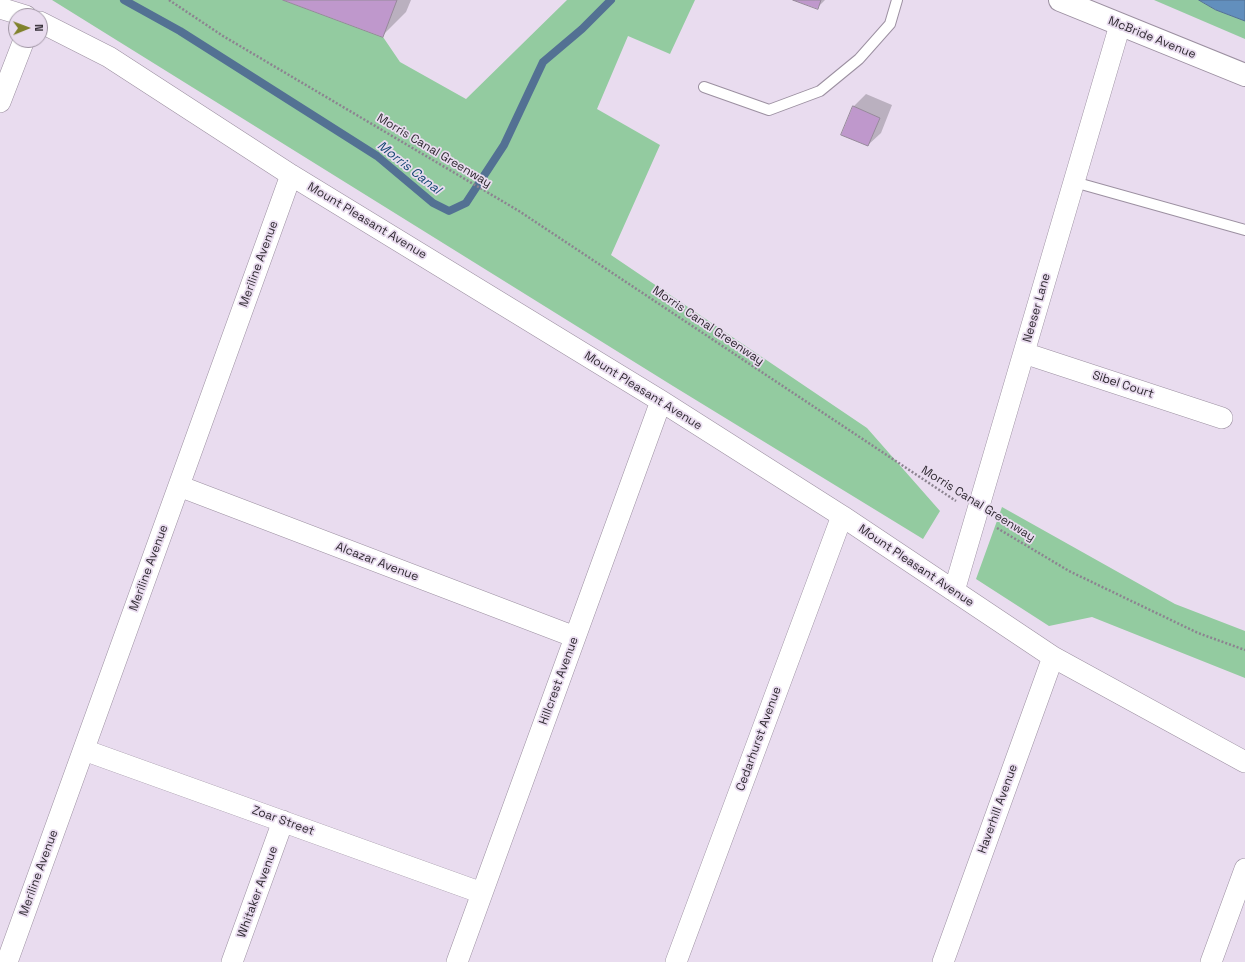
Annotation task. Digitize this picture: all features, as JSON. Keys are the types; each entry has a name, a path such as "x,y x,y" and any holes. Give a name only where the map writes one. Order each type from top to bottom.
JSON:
{"main road":[{"name":"McBride Avenue","path":"1060,0 1245,75"}],"street":[{"name":"Neeser Lane","path":"954,591 1120,25"},
{"name":"Mount Pleasant Avenue","path":"48,26 109,57 291,175 661,401 842,516 1053,657 1245,762"},
{"path":"0,102 21,48"},
{"name":"Meriline Avenue","path":"7,962 291,175"},
{"name":"Sibel Court","path":"1024,353 1222,418"},
{"name":"Hillcrest Avenue","path":"457,962 661,401"},
{"name":"Alcazar Avenue","path":"179,486 575,637"},
{"name":"Cedarhurst Avenue","path":"676,962 842,516"},
{"name":"Haverhill Avenue","path":"943,962 1053,657"},
{"name":"Zoar Street","path":"84,750 482,893"},
{"name":"Whitaker Avenue","path":"232,962 283,821"},
{"path":"1211,962 1245,869"}],"lane":[{"path":"704,87 769,110 820,90 859,58 890,24 897,0"},
{"path":"1074,182 1245,230"}],"path":[{"name":"Morris Canal Greenway","path":"169,0 223,36 526,216 976,515 1069,571 1198,633 1245,650"}],"green space":[{"path":"52,0 283,0 383,37 400,62 466,99 567,0 695,0 670,54 628,36 597,109 660,145 611,255 867,428 940,511 923,539 673,386"},
{"path":"1154,0 1199,0 1216,10 1245,21 1245,39"},
{"path":"1002,507 1175,604 1245,631 1245,678 1092,617 1049,626 976,579"}],"water":[{"path":"1199,0 1245,0 1245,21 1216,10"}],"building":[{"path":"283,0 397,0 383,37"},
{"path":"793,0 821,0 818,9"},
{"path":"853,106 880,118 868,146 841,135"}],"waterway":[{"name":"Morris Canal","path":"124,0 180,31 377,156 433,203 449,211 466,203 504,145 543,62 582,29 611,0"}]}
